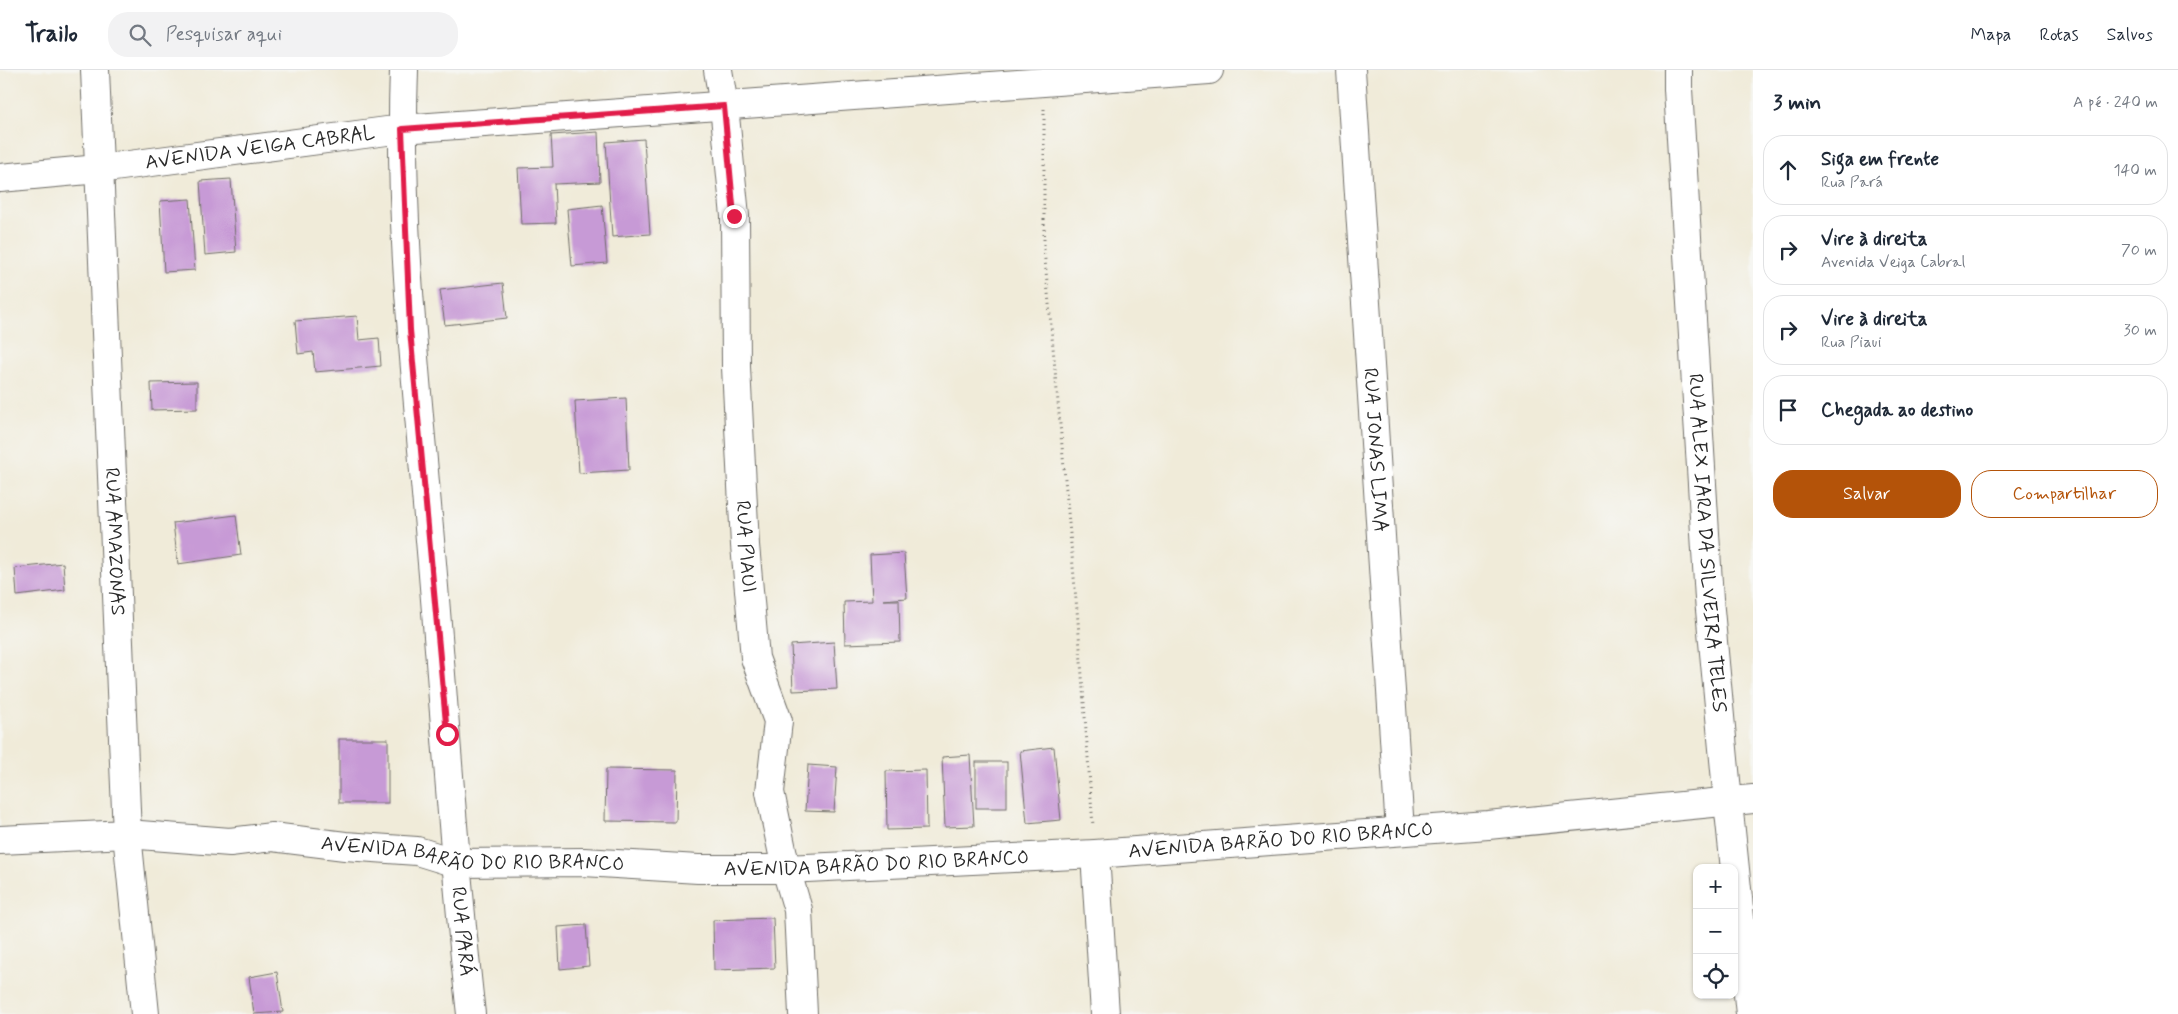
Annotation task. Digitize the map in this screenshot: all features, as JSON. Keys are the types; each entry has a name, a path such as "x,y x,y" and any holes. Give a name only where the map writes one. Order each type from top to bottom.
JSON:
{"street":[{"name":"RUA AMAZONAS","path":"95,70 127,834 144,1014"},
{"name":"RUA PARÁ","path":"404,70 402,129 410,330 431,547 456,863 471,1014"},
{"name":"RUA PIAUI","path":"718,70 724,106 734,216 736,367 746,554 755,658 778,721 770,792 786,869 798,910 803,1014"},
{"name":"AVENIDA VEIGA CABRAL","path":"0,178 99,169 402,129 1209,70"},
{"name":"RUA JONAS LIMA","path":"1351,70 1400,831"},
{"name":"RUA ALEX IARA DA SILVEIRA TELES","path":"1678,70 1709,598 1740,801 1750,1014"},
{"name":"AVENIDA BARÃO DO RIO BRANCO","path":"0,840 127,834 230,842 272,837 345,846 417,851 456,863 584,862 698,869 786,869 1095,854 1488,825 1740,801"},
{"path":"1095,854 1106,1014"}],"path":[{"path":"1044,81 1044,248 1078,621 1095,854"}],"building":[{"path":"598,132 600,182 554,184 556,223 521,224 518,168 553,167 551,135"},
{"path":"644,139 650,234 612,237 606,142"},
{"path":"231,179 236,252 205,255 200,181"},
{"path":"190,199 195,270 164,272 160,201"},
{"path":"602,205 607,263 572,266 567,209"},
{"path":"503,283 507,318 445,325 440,290"},
{"path":"357,316 359,340 379,338 381,366 315,372 313,352 298,354 295,321"},
{"path":"197,382 197,409 152,410 151,383"},
{"path":"626,398 629,470 579,473 575,401"},
{"path":"236,515 241,555 178,564 173,523"},
{"path":"904,553 907,598 883,600 899,600 900,642 845,644 844,602 872,601 870,555"},
{"path":"63,563 65,590 17,596 15,568"},
{"path":"834,642 837,689 793,691 791,645"},
{"path":"339,739 388,739 388,803 339,803"},
{"path":"1054,747 1061,820 1027,823 1020,751"},
{"path":"970,755 974,826 945,827 942,757"},
{"path":"976,762 1007,762 1007,808 976,808"},
{"path":"808,765 837,767 834,812 805,811"},
{"path":"606,769 677,770 676,822 605,821"},
{"path":"926,770 927,829 887,830 886,771"},
{"path":"773,918 775,968 714,970 713,920"},
{"path":"586,925 589,966 560,969 558,927"},
{"path":"277,972 283,1012 254,1014 249,977"}],"route":[{"path":"447,734 410,330 402,129 724,106 734,216"}]}
